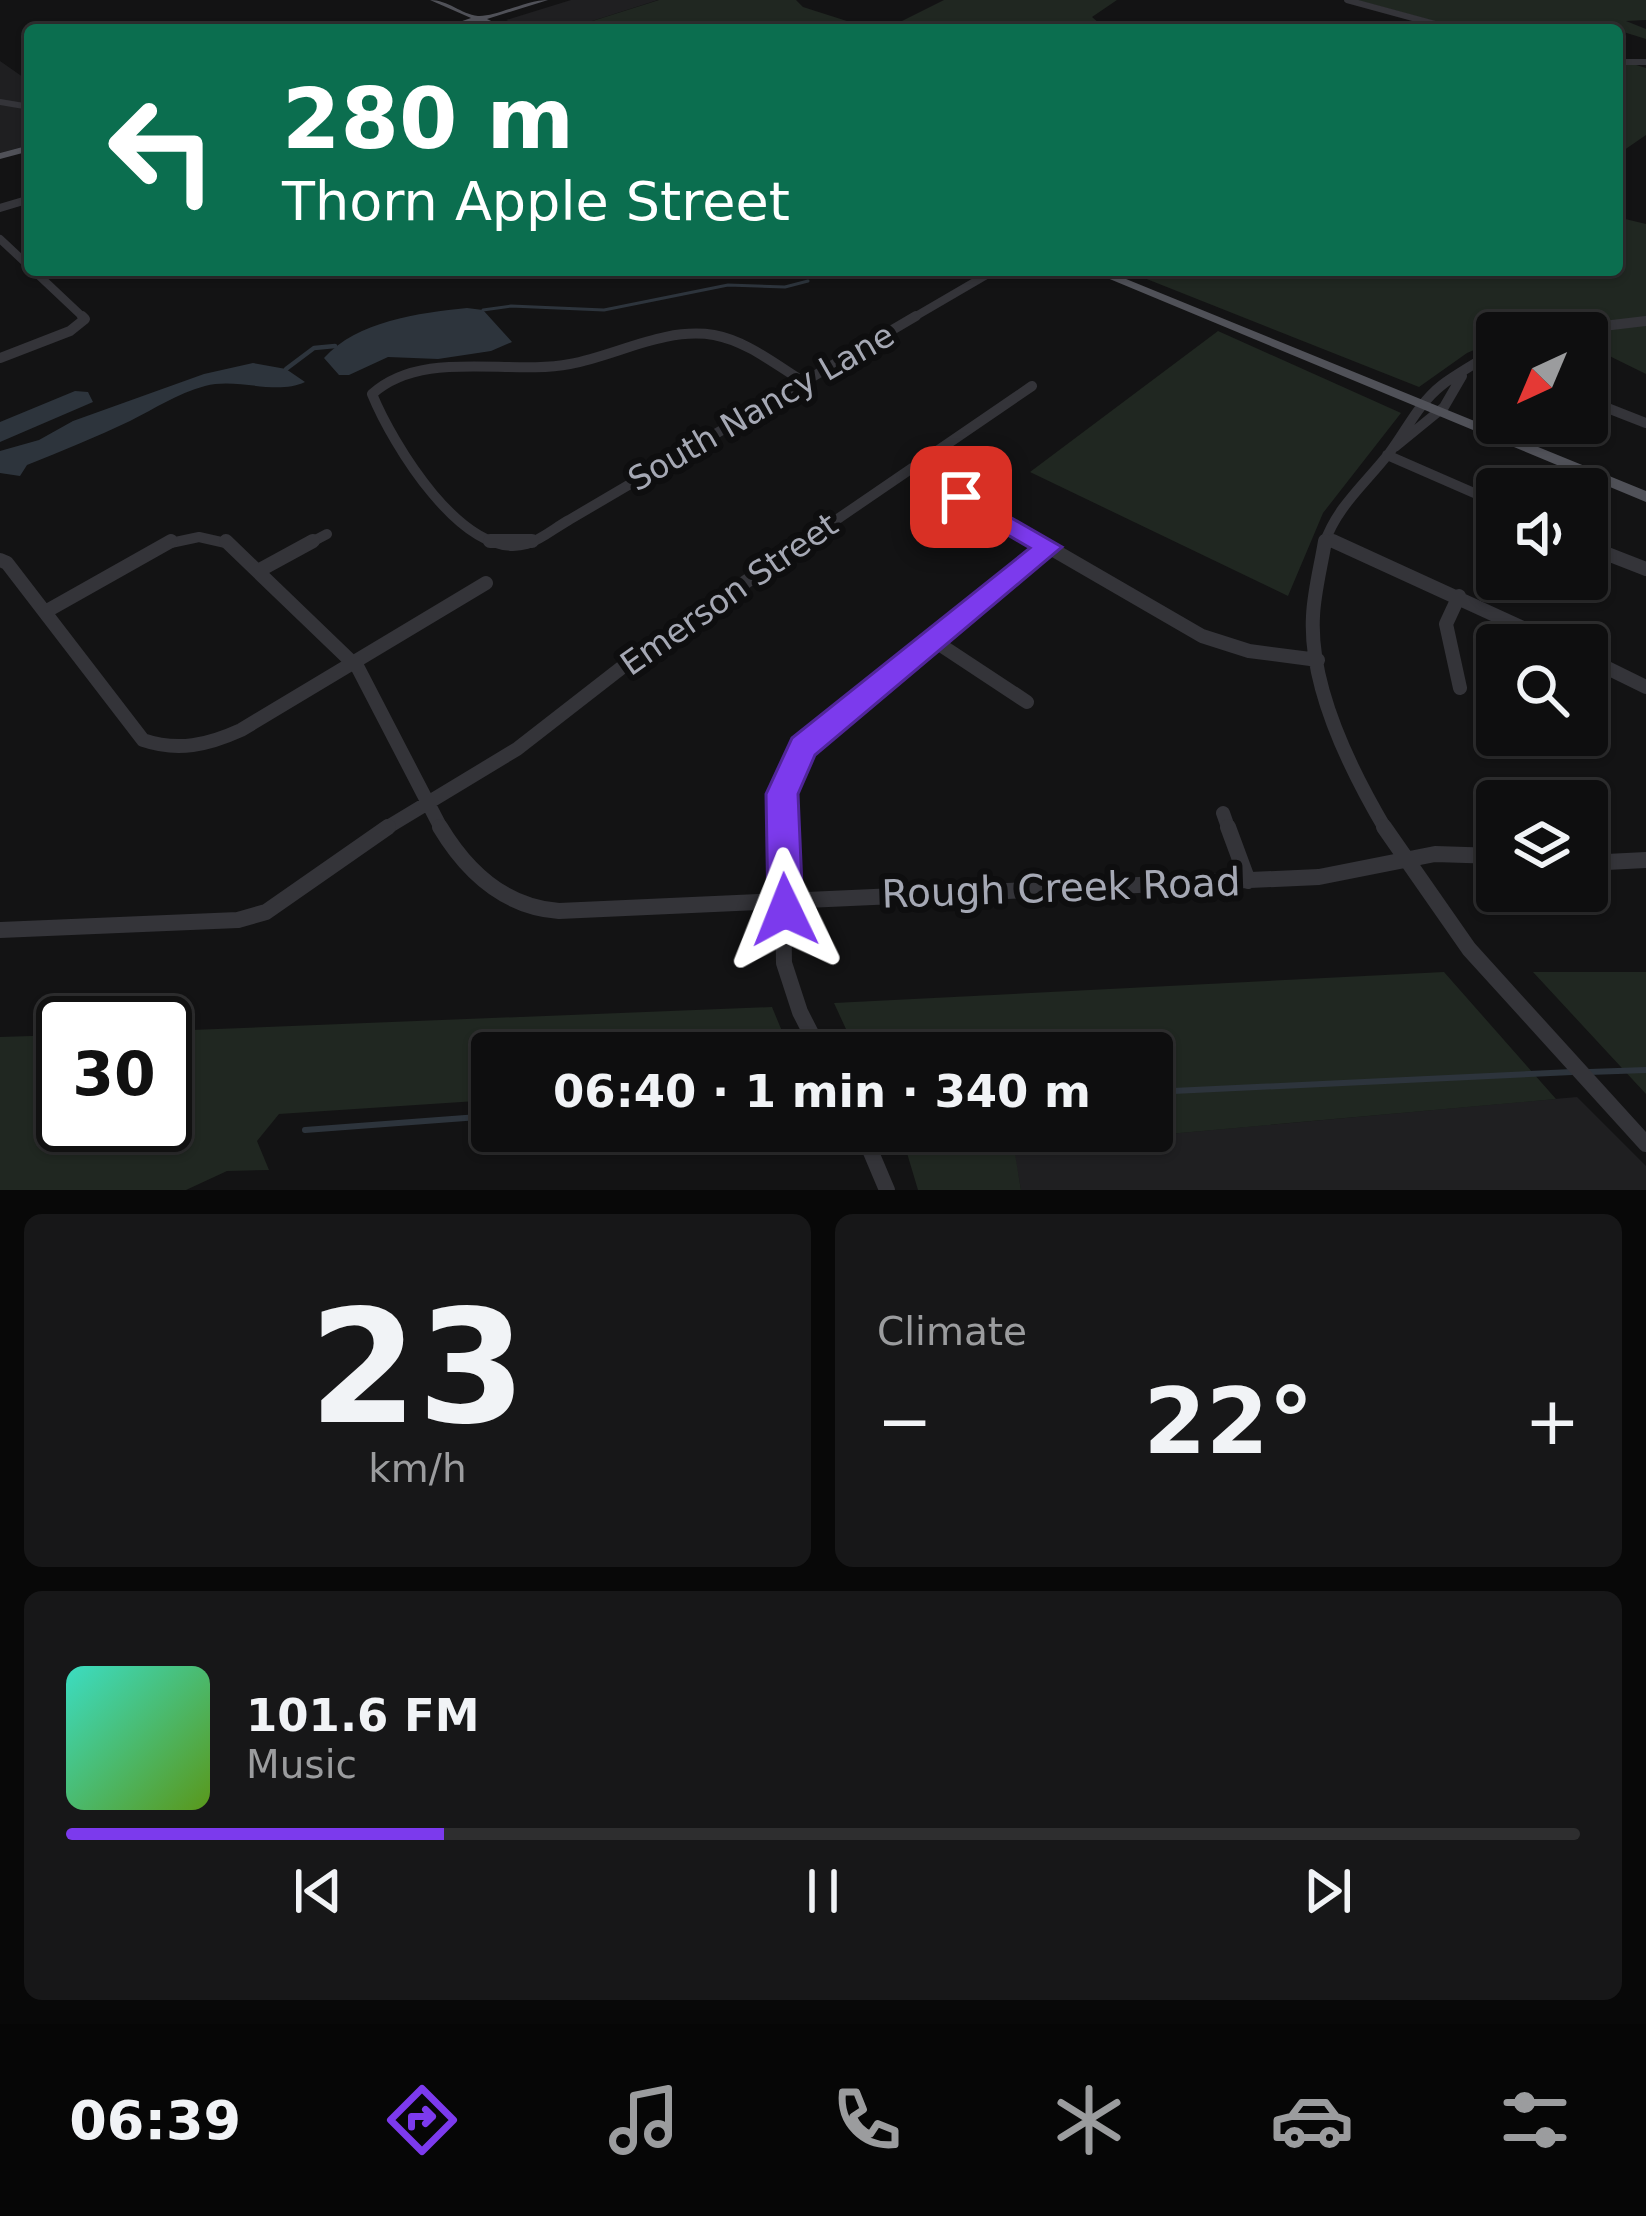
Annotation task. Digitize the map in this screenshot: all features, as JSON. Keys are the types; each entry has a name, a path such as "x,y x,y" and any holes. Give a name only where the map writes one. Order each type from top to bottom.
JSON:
{"main road":[{"path":"434,0 490,24"},
{"path":"460,24 544,0"},
{"path":"1109,276 1646,497"}],"street":[{"path":"1347,0 1435,24"},
{"path":"0,239 24,262"},
{"path":"0,358 70,332 85,319 39,276"},
{"name":"South Nancy Lane","path":"803,382 726,338 701,334 568,365 451,370 378,386 372,394 387,434 423,482 494,544 526,544 985,276"},
{"path":"1608,325 1646,321"},
{"path":"1476,366 1462,376 1460,388 1431,408 1419,432 1391,451 1341,507 1326,538 1315,597 1318,660 1346,755 1404,860 1495,982 1646,1144"},
{"name":"Emerson Street","path":"0,930 251,918 517,748 626,665 917,472 1032,386"},
{"path":"1608,408 1646,423"},
{"path":"1391,451 1476,493"},
{"path":"917,472 1216,642 1318,660"},
{"path":"258,571 327,534"},
{"path":"45,612 114,577 161,545 183,538 226,541 368,682 426,802"},
{"path":"1326,538 1517,624"},
{"path":"811,1032 789,987 784,963 782,794 794,760 810,740 1049,547"},
{"path":"1608,554 1646,569"},
{"path":"0,560 143,740 182,748 241,730 486,583"},
{"path":"1459,596 1446,623 1460,688"},
{"path":"933,640 1027,702"},
{"path":"1608,668 1646,687"},
{"name":"Rough Creek Road","path":"426,802 486,883 515,902 556,912 1248,881 1347,873 1435,854 1476,855"},
{"path":"1223,813 1248,881"},
{"path":"1608,862 1646,860"},
{"path":"871,1152 887,1190"}],"shaded area":[{"path":"571,0 658,0 583,24 506,20"},
{"path":"659,0 796,0 803,7 856,24 583,24"},
{"path":"944,0 1117,0 1092,17 1100,24 896,24"},
{"path":"1357,0 1646,0 1646,20 1626,21 1646,29 1646,39 1623,32 1623,24 1445,24"},
{"path":"0,61 24,78 24,147 0,153"},
{"path":"1623,61 1646,68 1646,135 1623,151 1623,79"},
{"path":"1623,218 1646,224 1646,374 1608,355 1608,312 1476,312 1476,349 1419,387 1139,276 1623,276"},
{"path":"467,308 483,310 512,342 491,351 438,359 388,357 349,375 339,375 324,358 371,327"},
{"path":"1218,331 1401,413 1323,513 1288,596 1030,472"},
{"path":"253,363 286,369 305,382 281,387 205,386 27,465 20,476 0,473 0,451 204,374"},
{"path":"75,391 88,392 93,402 0,442 0,422"},
{"path":"1444,972 1556,1099 1173,1134 1173,1032 847,1032 834,1003"},
{"path":"1533,972 1646,972 1646,1094"},
{"path":"772,1007 782,1032 471,1032 471,1101 279,1114 257,1141 269,1170 227,1171 186,1190 0,1190 0,1037 36,1036 36,1152 192,1152 192,1030"},
{"path":"1577,1097 1646,1166 1646,1190 1021,1190 1014,1152 1173,1152 1173,1134"},
{"path":"907,1152 1015,1152 1021,1190 918,1190"}],"waterway":[{"path":"483,310 511,306 604,310 728,285 785,287 808,281"},
{"path":"286,369 314,348 335,346"},
{"path":"1589,1072 1646,1070"},
{"path":"1173,1091 1572,1072"},
{"path":"305,1130 471,1118"}],"route":[{"path":"785,910 783,783 802,747 1049,547 961,497"}]}
